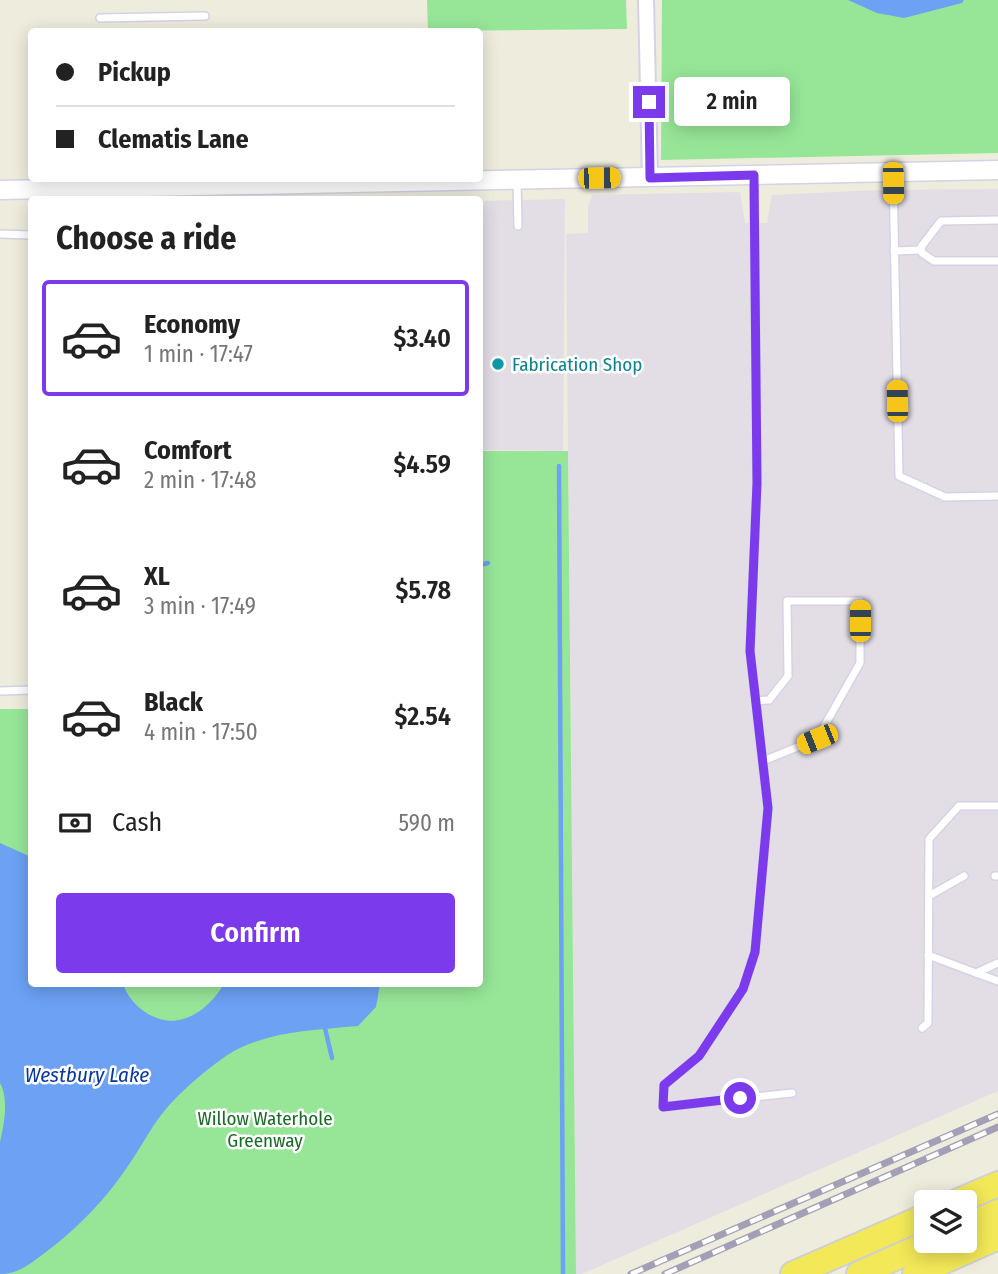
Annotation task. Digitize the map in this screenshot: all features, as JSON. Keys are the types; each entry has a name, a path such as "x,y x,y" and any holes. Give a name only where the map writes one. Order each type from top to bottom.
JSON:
{"highway":[{"path":"977,1193 998,1184"},
{"path":"977,1221 998,1212"},
{"path":"793,1274 914,1221"},
{"path":"915,1274 998,1237"},
{"path":"859,1274 914,1249"}],"street":[{"path":"646,0 650,178"},
{"path":"483,181 998,170"},
{"path":"0,190 49,194 460,182"}],"lane":[{"path":"100,18 205,16"},
{"path":"893,172 899,476 944,497 998,496"},
{"path":"754,175 757,483 750,651 768,808 755,952 743,989 699,1056 664,1085 663,1107 792,1093"},
{"path":"517,180 518,226"},
{"path":"921,250 941,221 998,220"},
{"path":"0,234 28,235"},
{"path":"894,251 921,250"},
{"path":"921,250 934,261 998,261"},
{"path":"756,701 769,700 788,676 787,601 860,601 860,663 817,739 763,761"},
{"path":"0,691 28,690"},
{"path":"922,1028 928,1023 929,839 959,806 998,806"},
{"path":"929,896 964,877"},
{"path":"928,955 998,981"},
{"path":"976,973 998,963"}],"shaded area":[{"path":"998,189 998,1091 582,1274 576,1274 566,234 588,233 588,207 592,195 740,192 745,223 767,223 772,195 877,190"},
{"path":"565,199 563,451 483,450 483,201"}],"green space":[{"path":"427,0 626,0 627,29 483,30 483,28 428,28"},
{"path":"662,0 998,0 998,153 661,160"},
{"name":"Willow Waterhole Greenway","path":"483,451 568,451 576,1274 0,1274 0,709 28,709 28,987 483,987"}],"water":[{"path":"848,0 964,0 962,3 904,18 877,13"},
{"name":"Westbury Lake","path":"0,843 28,856 28,987 124,987 132,1000 146,1013 174,1021 190,1017 202,1010 222,987 379,987 376,1007 358,1026 292,1033 259,1040 243,1046 212,1066 168,1106 121,1176 81,1222 30,1264 13,1272 0,1274 0,1142 5,1104 0,1083"}],"waterway":[{"path":"559,466 563,1274"},
{"path":"483,564 488,563"},
{"path":"324,1024 332,1058"}],"railway":[{"path":"631,1274 998,1114"},
{"path":"665,1274 998,1127"}],"place":[{"name":"Fabrication Shop","path":"498,364"}],"route":[{"path":"649,102 650,178 754,175 757,483 750,651 768,808 755,952 743,989 699,1056 664,1085 663,1107 740,1098"}]}
